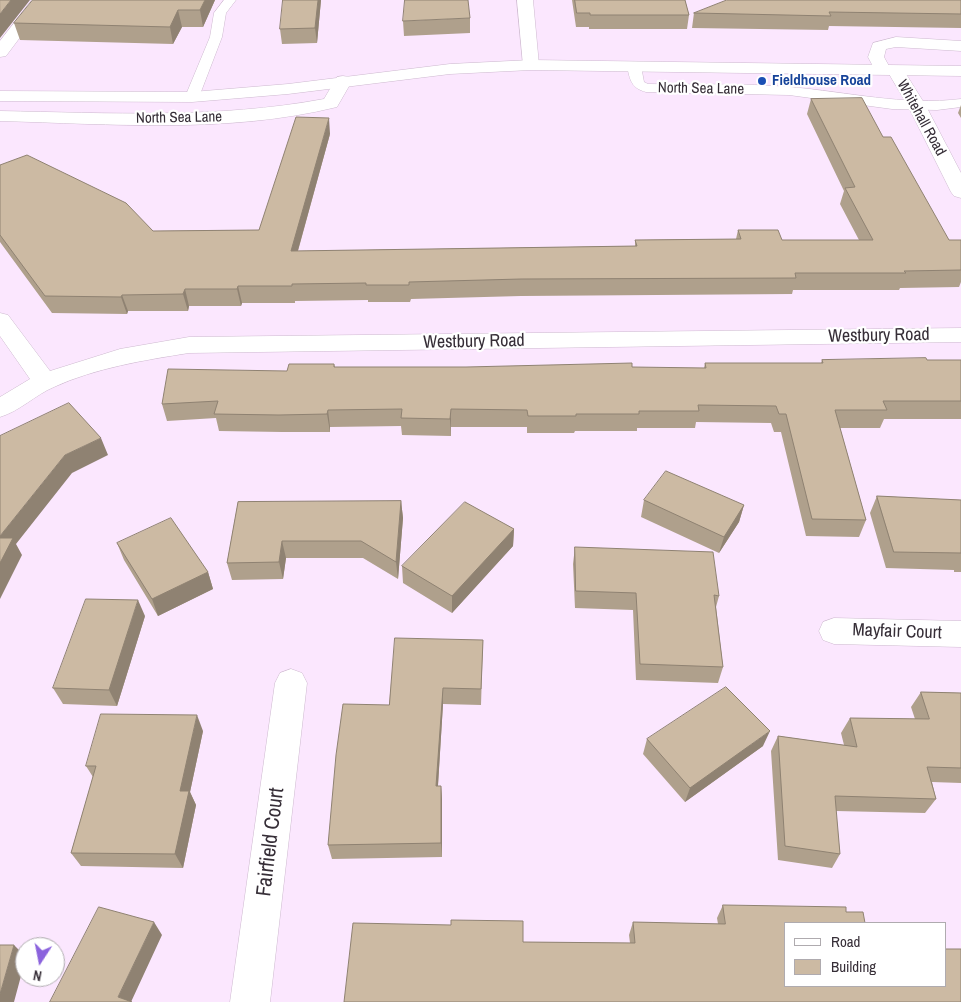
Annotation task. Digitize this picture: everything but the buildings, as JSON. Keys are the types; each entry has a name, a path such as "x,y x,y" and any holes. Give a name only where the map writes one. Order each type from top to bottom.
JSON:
{"street":[{"path":"0,52 40,0"},
{"path":"525,0 531,65"},
{"path":"889,70 876,57 879,46 896,42 961,46"},
{"name":"North Sea Lane","path":"0,96 192,97 288,89 450,69 531,65 961,71"},
{"name":"Whitehall Road","path":"889,70 916,106 961,192"},
{"name":"North Sea Lane","path":"0,116 196,119 294,112 331,103 344,81"},
{"path":"0,320 45,381"},
{"name":"Westbury Road","path":"0,408 45,381 120,357 189,345 961,335"},
{"name":"Mayfair Court","path":"834,631 961,634"},
{"name":"Fairfield Court","path":"250,1002 291,683"}],"lane":[{"path":"192,97 216,37 220,13 230,0"},
{"name":"North Sea Lane","path":"634,66 638,84 646,88 789,91 892,105 937,106 961,103"}],"place":[{"name":"Fieldhouse Road","path":"762,81"}]}
